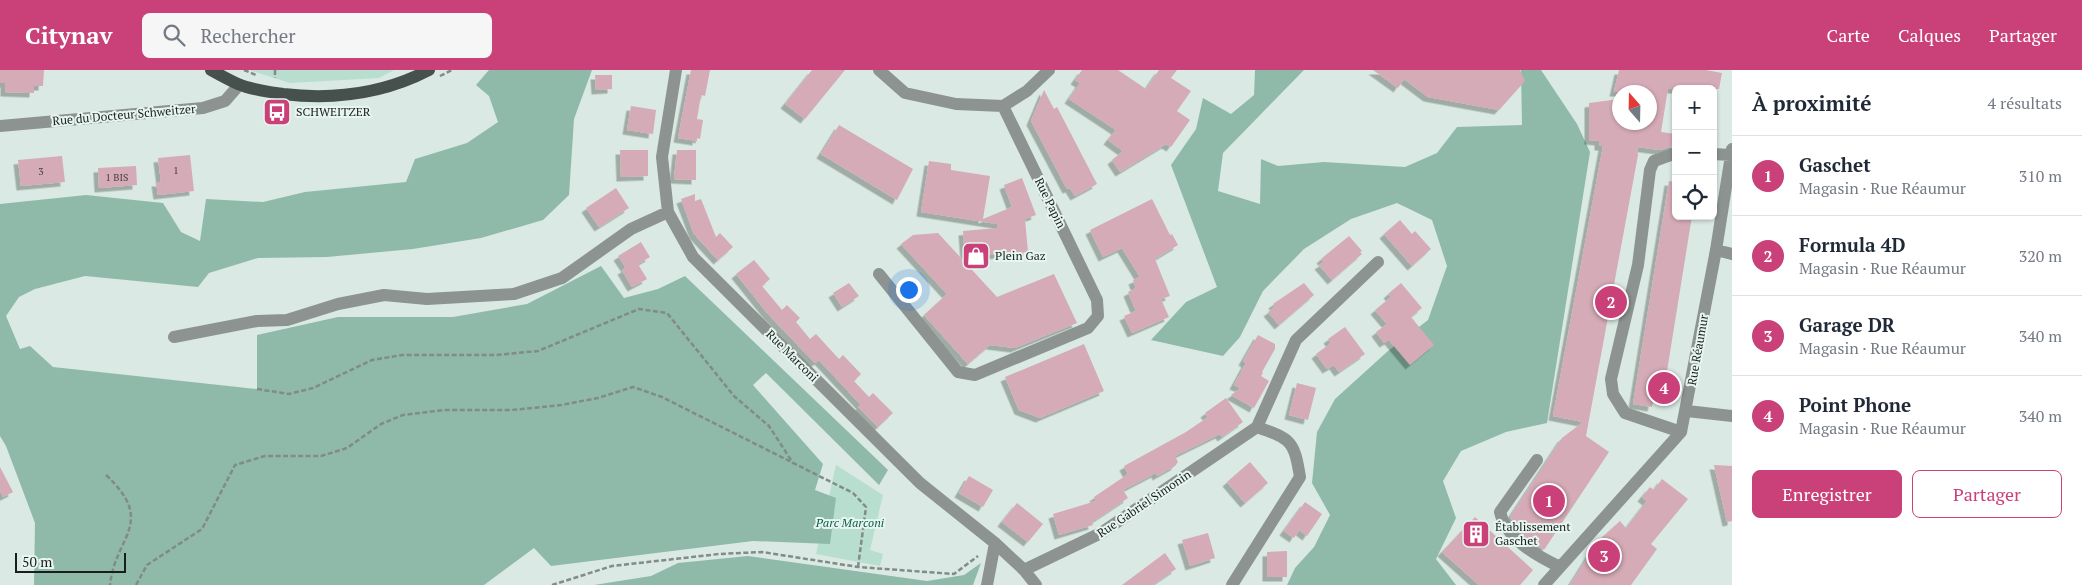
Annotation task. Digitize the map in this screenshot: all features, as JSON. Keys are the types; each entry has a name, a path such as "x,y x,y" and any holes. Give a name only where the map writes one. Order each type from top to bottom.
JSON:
{"main road":[{"path":"211,70 239,85 279,94 313,97 339,97 393,85 429,70"}],"street":[{"name":"Rue Marconi","path":"676,70 662,157 668,212 693,257 920,483 995,543 1024,570 1036,585"},
{"path":"879,70 905,93 956,104 1003,106 1027,91 1049,70"},
{"name":"Rue du Docteur Schweitzer","path":"0,126 203,108 224,102 239,85"},
{"name":"Rue Papin","path":"879,274 958,372 975,375 1088,328 1098,316 1097,300 1003,106"},
{"path":"1717,154 1731,152"},
{"name":"Rue Réaumur","path":"1544,585 1681,432 1716,250 1731,152"},
{"path":"1672,153 1654,161 1650,170 1638,265 1611,379 1613,394 1625,413 1681,432"},
{"path":"174,338 257,322 288,320 338,304 384,295 426,299 514,294 562,278 631,229 668,212"},
{"path":"1716,250 1732,254"},
{"path":"1232,585 1300,476 1296,450 1283,436 1257,427 1296,340 1378,262"},
{"path":"1686,411 1732,416"},
{"name":"Rue Gabriel Simonin","path":"1024,570 1101,533 1257,427"},
{"path":"1537,460 1500,512 1503,524 1539,557 1560,566"},
{"path":"988,585 995,543"}],"path":[{"path":"244,70 264,78"},
{"path":"274,70 275,78"},
{"path":"271,80 279,81"},
{"path":"257,389 289,394 313,388 372,360 402,355 496,355 538,351 639,309 667,314 734,396 769,426 794,464"},
{"path":"136,585 147,565 202,529 235,465 265,456 321,456 347,448 381,424 403,415 444,410 511,410 561,405 598,398 633,387 662,397 853,493 866,506 858,567"},
{"path":"106,475 121,489 131,514 129,535 112,571 110,585"},
{"path":"552,585 612,566 719,554 762,552 858,567 954,574 995,543"}],"green space":[{"path":"249,70 394,70 379,78 290,83"},
{"path":"489,70 592,70 574,119 569,195 543,220 481,238 413,249 327,257 258,258 209,273 198,287 85,276 35,289 19,297 6,316 20,349 30,346 53,367 257,389 257,335 338,317 453,317 527,304 601,266 624,298 658,289 685,276 888,470 879,485 766,373 753,385 823,464 815,490 836,498 830,544 753,541 551,566 534,548 484,585 34,585 35,523 6,446 0,436 0,204 86,195 163,203 181,232 200,241 206,199 263,202 305,192 406,182 415,159 467,143 498,122 489,96 476,85"},
{"path":"1255,70 1304,70 1223,153 1218,191 1260,204 1261,159 1278,166 1324,162 1405,167 1437,153 1457,127 1522,125 1521,70 1541,70 1577,124 1590,152 1547,423 1506,432 1461,451 1443,481 1456,518 1436,559 1456,585 1287,585 1295,568 1314,547 1330,515 1312,483 1317,432 1335,399 1388,351 1428,320 1447,266 1432,220 1397,203 1351,219 1304,249 1263,291 1240,337 1223,356 1151,340 1186,302 1217,287 1171,165 1196,129 1203,98 1231,114 1254,95"},
{"name":"Parc Marconi","path":"836,465 883,495 870,550 883,554 880,566 816,554"},
{"path":"748,556 927,581 964,575 981,563 973,585 594,585 651,576 678,563"}],"building":[{"path":"0,70 44,70 43,86 34,86 34,93 5,92 5,83 0,83"},
{"path":"691,70 710,70 705,96 701,95 697,119 703,120 700,139 697,138 697,141 678,138"},
{"path":"812,70 845,70 805,119 785,104"},
{"path":"1082,70 1118,70 1146,89 1159,70 1177,70 1171,78 1191,91 1177,111 1190,120 1171,147 1166,144 1120,172 1112,160 1123,151 1108,140 1116,130 1069,99 1080,83 1075,80"},
{"path":"1373,70 1520,70 1525,81 1499,110 1428,97 1404,79 1398,88"},
{"path":"1619,70 1706,70 1722,73 1719,89 1717,89 1717,85 1672,85 1672,89 1668,89 1661,132 1672,133 1672,146 1660,150 1637,147 1638,155 1586,436 1609,452 1544,550 1521,533 1510,517 1562,438 1583,422 1553,416 1603,146 1599,146 1599,141 1589,140 1589,103 1612,100 1612,130 1657,130 1657,85 1616,85"},
{"path":"595,75 612,75 612,89 596,90"},
{"path":"1044,90 1054,109 1057,107 1097,184 1075,196 1070,188 1067,189 1031,121"},
{"path":"631,106 656,110 653,134 627,130"},
{"path":"839,125 913,169 897,200 821,154"},
{"path":"620,150 648,150 648,176 621,177"},
{"path":"677,150 696,150 696,180 674,179"},
{"path":"190,155 194,191 158,195 156,182 161,182 158,158"},
{"path":"62,156 65,182 21,186 18,160"},
{"path":"929,161 951,164 951,170 990,176 983,219 1012,207 1004,185 1022,178 1036,215 1025,219 1028,252 965,257 963,231 997,228 997,224 921,212"},
{"path":"136,166 137,185 99,188 98,168"},
{"path":"1669,181 1672,181 1672,220 1691,220 1663,396 1655,394 1652,407 1633,404"},
{"path":"616,188 629,208 599,227 586,208"},
{"path":"695,194 695,201 701,199 716,237 720,233 733,247 718,260 694,234 681,199"},
{"path":"1152,199 1170,235 1172,234 1178,245 1155,259 1170,296 1161,299 1169,317 1132,333 1124,316 1136,311 1128,292 1136,288 1133,280 1140,277 1122,248 1103,257 1090,230"},
{"path":"1400,220 1412,234 1415,231 1431,249 1412,266 1384,234"},
{"path":"938,233 997,297 1054,274 1077,323 1015,348 990,345 968,364 924,315 947,294 901,244 913,235"},
{"path":"1349,236 1362,251 1360,252 1362,254 1332,280 1319,265 1324,262 1321,259"},
{"path":"641,242 650,257 638,264 647,279 632,287 622,270 626,268 618,256"},
{"path":"754,260 770,279 762,286 782,310 787,305 800,318 796,322 810,339 816,334 839,359 843,355 861,374 854,381 869,397 873,393 893,413 878,427 858,407 861,405 819,360 815,363 768,314 736,274"},
{"path":"849,283 859,296 842,307 833,293"},
{"path":"1304,283 1314,295 1279,325 1268,312 1275,307 1273,304"},
{"path":"1401,283 1422,308 1411,317 1434,345 1410,365 1389,340 1384,343 1376,332 1387,324 1375,310 1391,297 1388,294"},
{"path":"1345,327 1365,354 1339,372 1334,365 1327,369 1316,354 1331,343 1328,339"},
{"path":"1258,335 1275,344 1275,349 1261,376 1269,381 1254,408 1231,395 1241,388 1234,385 1246,363 1243,361"},
{"path":"1084,344 1104,391 1040,418 1019,410 1005,377"},
{"path":"1297,383 1316,388 1308,420 1289,415"},
{"path":"1226,398 1243,422 1222,437 1220,434 1175,456 1178,462 1175,466 1157,476 1156,473 1123,490 1128,498 1092,522 1093,525 1059,535 1053,514 1096,501 1094,497 1128,474 1124,466 1186,432 1208,417 1205,413"},
{"path":"1250,462 1268,483 1245,503 1227,482"},
{"path":"1714,465 1732,466 1732,521 1727,522"},
{"path":"0,467 13,492 3,497 0,491"},
{"path":"969,476 993,490 983,507 959,493"},
{"path":"1662,479 1688,499 1651,544 1657,549 1631,585 1570,585 1597,542 1620,521 1626,528 1647,501 1642,497 1650,487 1654,490"},
{"path":"1305,502 1322,514 1307,536 1299,530 1294,538 1284,531"},
{"path":"1017,503 1043,524 1028,542 1002,522"},
{"name":"Établissement Gaschet","path":"1475,517 1533,570 1520,585 1479,585 1442,552"},
{"path":"1208,533 1215,558 1190,566 1182,540"},
{"path":"1287,551 1287,577 1267,577 1267,552"},
{"path":"1165,553 1176,569 1152,585 1122,585"}],"place":[{"name":"SCHWEITZER","path":"277,112"},
{"name":"Plein Gaz","path":"976,256"},
{"name":"Formula 4D","path":"1611,302"},
{"name":"Point Phone","path":"1664,388"},
{"name":"Gaschet","path":"1549,501"},
{"name":"Établissement Gaschet","path":"1476,534"},
{"name":"Garage DR","path":"1604,556"}]}
